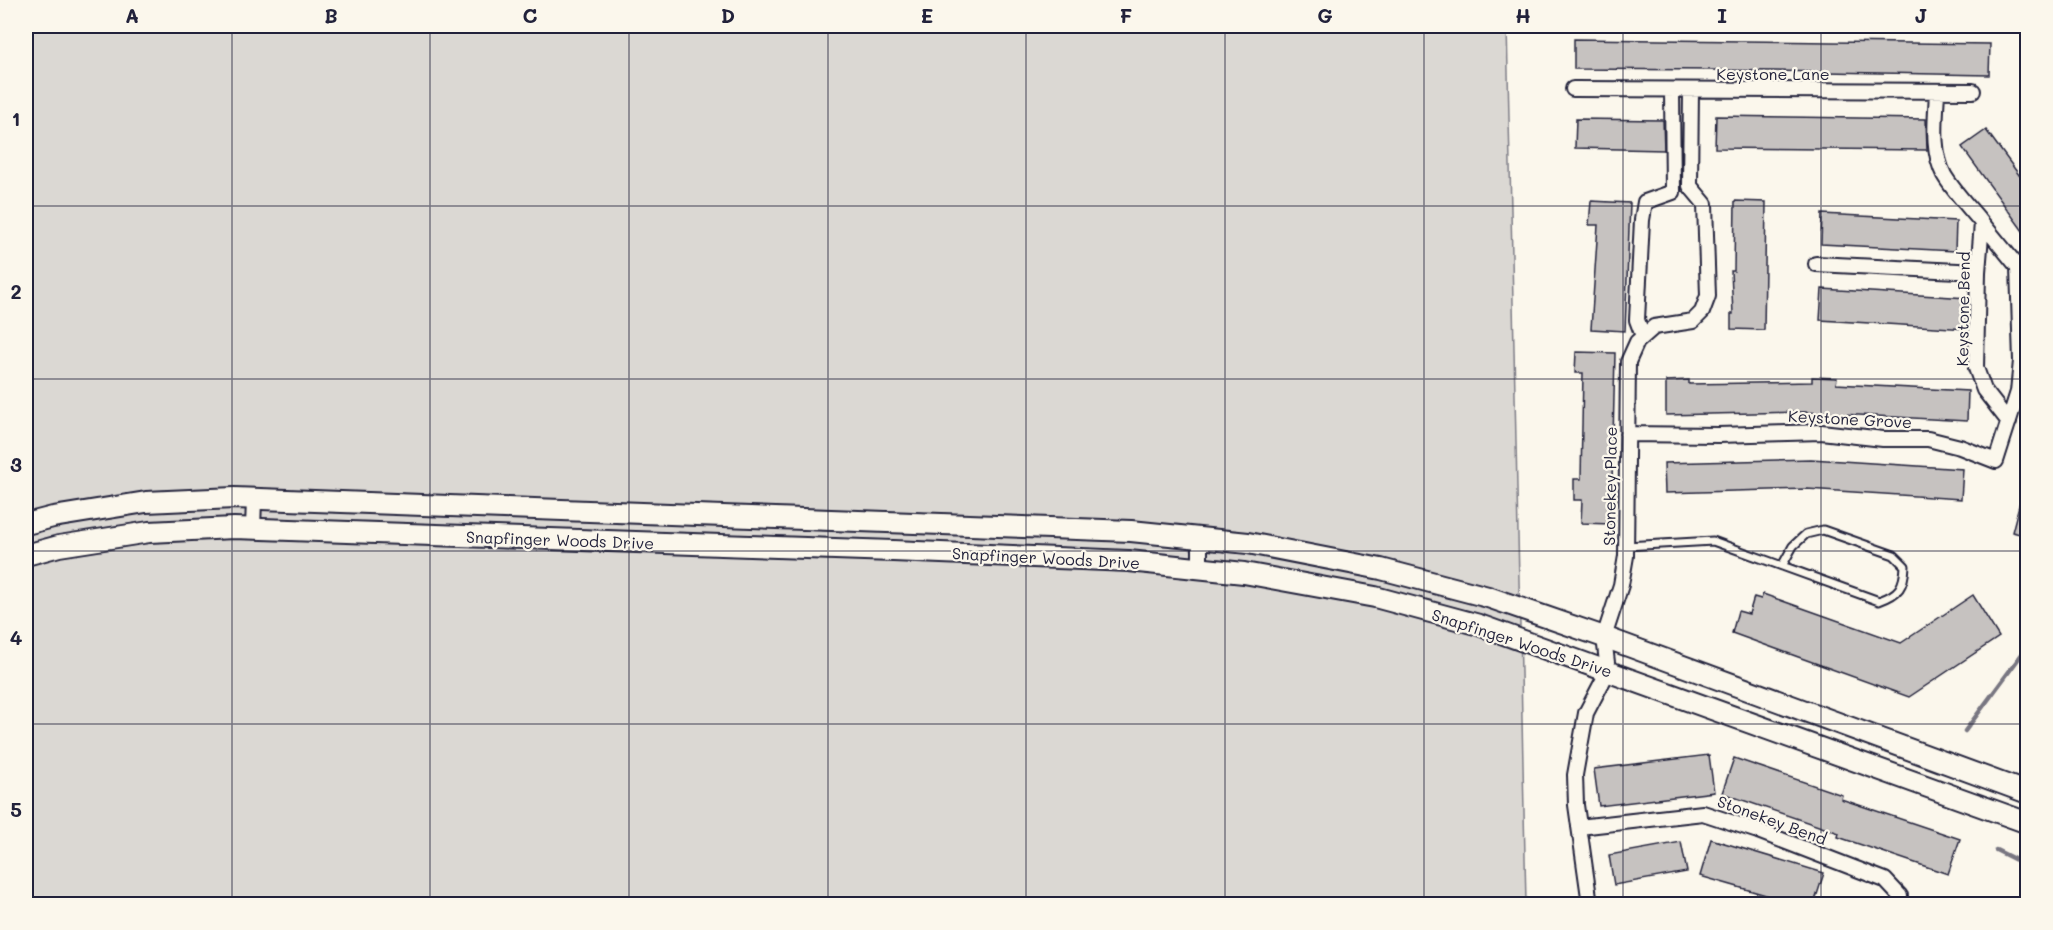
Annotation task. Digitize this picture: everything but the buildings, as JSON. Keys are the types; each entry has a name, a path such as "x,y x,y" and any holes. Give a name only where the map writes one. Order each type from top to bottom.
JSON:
{"main road":[{"name":"Snapfinger Woods Drive","path":"26,524 53,517 146,502 254,499 1131,531 1248,543 1381,568 1488,597 1604,637 2028,793"},
{"name":"Snapfinger Woods Drive","path":"26,555 59,546 149,532 253,529 1129,561 1244,573 1375,597 1479,625 2028,823"}],"street":[{"name":"Keystone Lane","path":"1573,89 1973,91"},
{"path":"1672,90 1673,192 1645,202 1642,220 1637,320 1643,336 1654,327 1693,321 1702,312 1708,296 1705,204 1690,186 1691,90"},
{"name":"Keystone Bend","path":"1936,91 1936,147 1939,163 1945,176 2018,267 2020,361 2018,392 1996,461"},
{"name":"Keystone Bend","path":"1982,223 1978,272 1976,368 1984,390 2009,422"},
{"path":"1816,264 1978,272"},
{"name":"Stonekey Place","path":"1604,637 1621,585 1626,546 1628,362 1637,342 1643,336"},
{"name":"Keystone Grove","path":"1627,434 1718,435 1821,432 1883,439 1928,440 1960,447 1996,461"},
{"path":"253,529 254,499"},
{"path":"1200,538 1200,568"},
{"path":"1590,904 1579,827 1575,775 1586,713 1608,671 1604,637"},
{"name":"Stonekey Bend","path":"1579,827 1703,813 1758,831 1885,880 1900,896 1900,904"}],"lane":[{"path":"1626,546 1713,542 1879,602 1893,596 1904,581 1905,566 1894,555 1823,530 1806,534 1793,546 1782,566"}],"shaded area":[{"path":"26,26 1507,26 1526,904 26,904"}],"waterway":[{"path":"1965,731 2022,654 2028,651"},
{"path":"1996,850 2028,866"}]}
